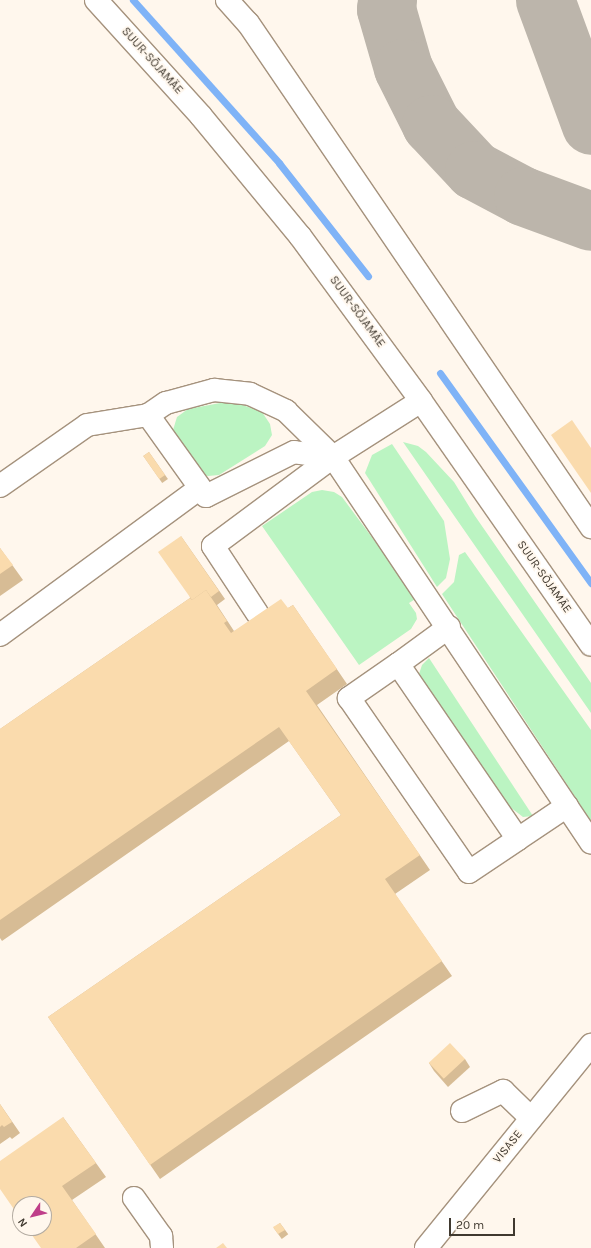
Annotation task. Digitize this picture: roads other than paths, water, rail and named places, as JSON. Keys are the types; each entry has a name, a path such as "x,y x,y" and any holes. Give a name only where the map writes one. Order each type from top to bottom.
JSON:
{"main road":[{"name":"SUUR-SÕJAMÄE","path":"96,0 201,116 300,236 421,401 591,645"},
{"path":"227,0 252,29 591,527"},
{"path":"0,486 87,425 148,415 166,403 214,390 250,394 286,411 333,457 449,627 591,843"},
{"path":"257,613 213,546 333,457 421,401"},
{"path":"148,415 206,496 294,452 333,457"},
{"path":"0,635 200,488"},
{"path":"449,627 349,698 353,705 469,872 567,806"},
{"path":"398,664 518,839"},
{"name":"VISASE","path":"426,1248 591,1045"},
{"path":"462,1110 503,1091 532,1118"},
{"path":"134,1198 161,1236 162,1248"}],"waterway":[{"path":"133,0 279,163 368,276"},
{"path":"440,373 591,583"}]}
